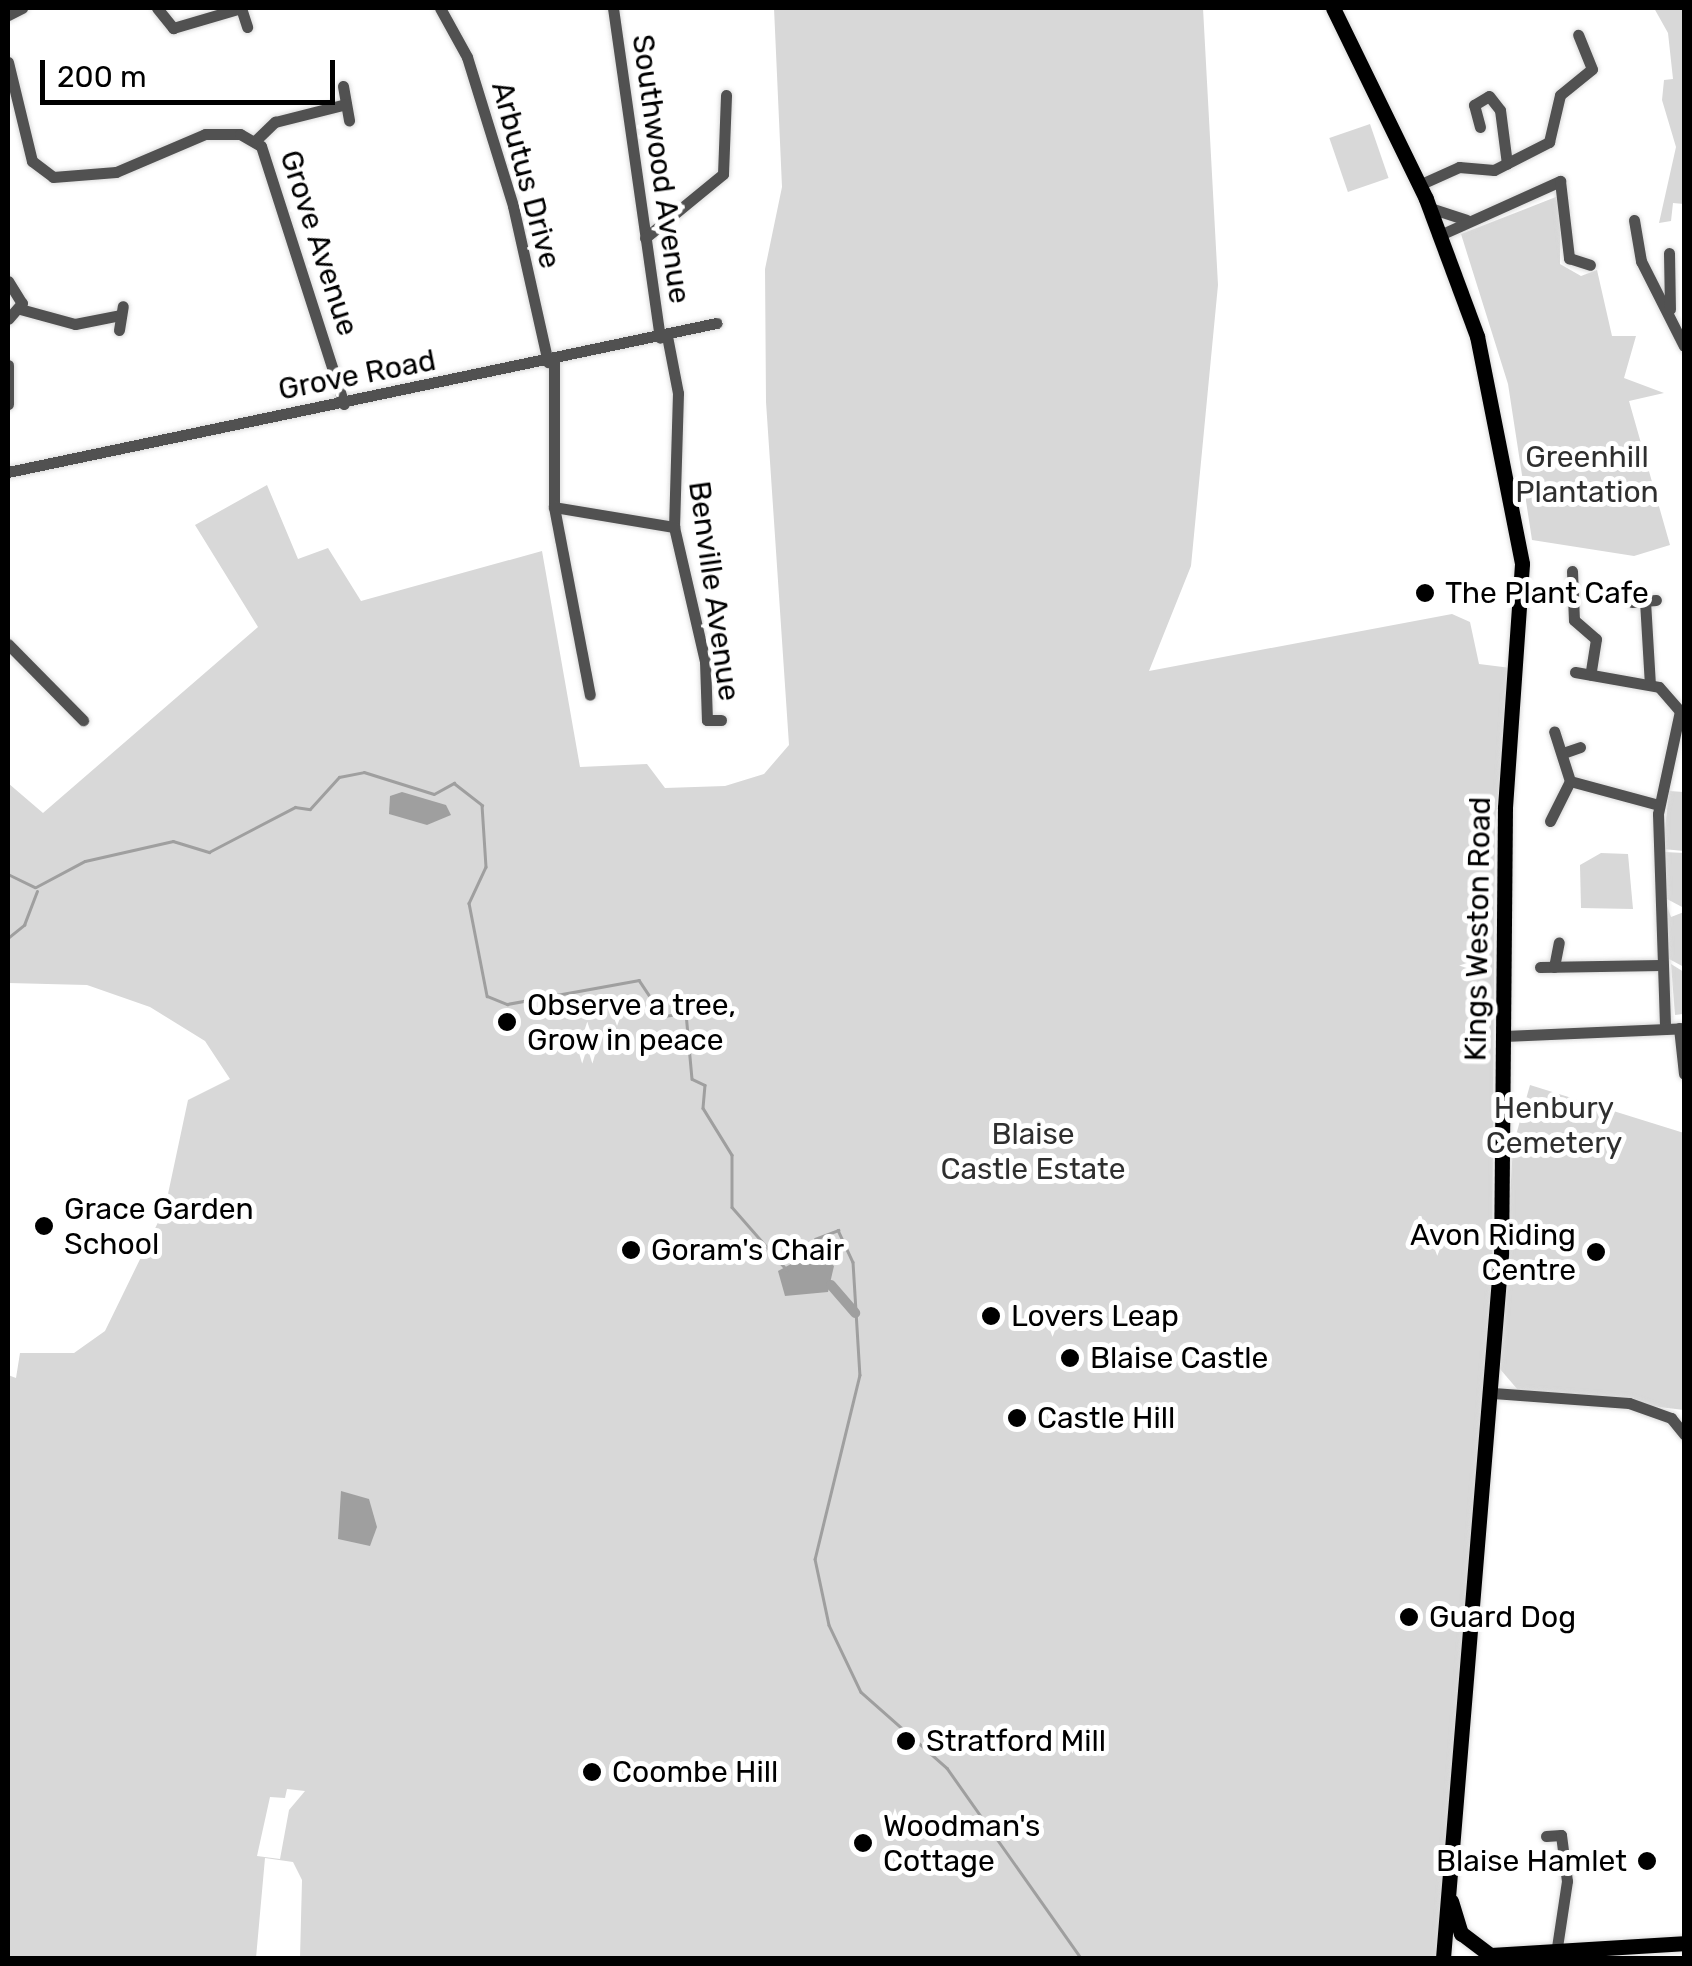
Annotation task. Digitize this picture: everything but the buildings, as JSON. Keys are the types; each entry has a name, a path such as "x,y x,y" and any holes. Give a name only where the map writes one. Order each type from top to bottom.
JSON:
{"main road":[{"name":"Kings Weston Road","path":"1334,8 1430,208 1477,336 1522,564 1505,808 1504,1036 1492,1393 1443,1958"},
{"path":"1448,1885 1469,1942 1516,1958 1684,1943"}],"street":[{"path":"8,15 22,8"},
{"path":"156,8 173,28 241,8 246,27"},
{"name":"Arbutus Drive","path":"440,8 466,58 512,206 551,361 554,506 586,692"},
{"name":"Southwood Avenue","path":"613,8 645,238 664,337"},
{"path":"1419,185 1459,167 1507,164 1551,139 1560,95 1592,72 1584,41"},
{"name":"Grove Avenue","path":"8,62 32,161 53,177 116,172 204,134 255,140 344,404"},
{"path":"343,86 349,120"},
{"path":"645,238 723,174 722,119 726,95"},
{"path":"1480,127 1474,105 1489,96 1500,110 1507,164"},
{"path":"255,140 275,122 346,104"},
{"path":"1440,235 1466,220 1560,181 1569,258 1590,264"},
{"path":"1430,208 1466,220"},
{"path":"1634,220 1641,261 1670,316"},
{"path":"1669,253 1670,316 1674,333 1684,346"},
{"path":"8,281 20,290 20,310"},
{"path":"8,319 20,310 42,309 74,324 122,311 119,330"},
{"name":"Grove Road","path":"8,472 716,324"},
{"name":"Benville Avenue","path":"664,337 678,393 674,527 705,661 707,720 721,720"},
{"path":"8,364 8,404"},
{"path":"554,506 674,527"},
{"path":"1572,571 1569,609 1596,637 1590,674"},
{"path":"1644,601 1650,685"},
{"path":"8,644 80,714"},
{"path":"1575,672 1650,685 1680,711 1659,805 1665,1029"},
{"path":"1550,821 1570,782 1554,731"},
{"path":"1563,753 1580,747"},
{"path":"1570,782 1659,805"},
{"path":"1560,942 1547,967 1661,966"},
{"path":"1504,1036 1682,1028 1684,1074"},
{"path":"1492,1393 1629,1403 1682,1425"},
{"path":"1546,1836 1561,1835 1567,1881 1556,1954"}],"green space":[{"name":"Blaise Castle Estate","path":"774,8 1203,8 1218,285 1191,566 1149,671 1452,614 1470,622 1479,664 1511,668 1495,825 1492,1299 1436,1958 300,1958 302,1880 293,1862 265,1858 256,1958 8,1958 8,1375 16,1378 20,1353 74,1353 105,1331 165,1208 188,1100 230,1079 205,1041 150,1007 87,985 8,983 8,783 43,813 258,627 195,525 267,485 298,559 328,548 361,601 542,551 580,767 647,764 665,788 725,786 764,774 789,745 766,402 765,269 782,187","holes":["287,1789 305,1791 289,1810 280,1859 257,1856 270,1797 285,1798"]},
{"path":"1654,8 1684,8 1684,204 1673,203 1671,221 1659,223 1676,147 1662,100 1664,80 1673,79 1668,33"},
{"path":"1370,124 1389,178 1348,192 1329,138"},
{"name":"Greenhill Plantation","path":"1561,195 1560,264 1581,276 1597,270 1612,336 1636,336 1624,378 1664,393 1629,401 1670,545 1634,556 1532,540 1508,384 1461,234"},
{"path":"1669,791 1684,792 1684,851 1663,849"},
{"path":"1664,852 1684,853 1684,908 1665,898"},
{"path":"1601,853 1628,854 1633,909 1581,908 1580,865"},
{"path":"1666,903 1671,917 1684,912 1684,967 1669,959"},
{"path":"1671,964 1684,972 1683,1014 1675,1015"},
{"name":"Avon Riding Centre","path":"1530,1085 1684,1133 1684,1410 1518,1390 1500,1369 1513,1146"}],"shaded area":[{"path":"402,792 446,805 451,815 427,825 389,814 390,796"},
{"path":"815,1251 834,1266 828,1292 785,1296 778,1271"},
{"path":"341,1491 369,1499 377,1527 370,1546 338,1539"}],"waterway":[{"path":"36,887 85,861 173,841 209,852 295,807 310,809 339,777 364,772 434,794 454,783 482,805 486,867 469,903 487,996 507,1004 639,980 663,1016 686,1013 692,1079 705,1085 703,1108 732,1155 732,1207 787,1270"},
{"path":"8,874 35,887"},
{"path":"8,938 24,925 37,891"},
{"path":"815,1239 838,1230 853,1262 860,1375 815,1559 829,1625 861,1692 947,1768 1081,1958"},
{"path":"831,1285 855,1313"}],"place":[{"name":"The Plant Cafe","path":"1425,593"},
{"name":"Observe a tree, Grow in peace","path":"507,1022"},
{"name":"Grace Garden School","path":"44,1226"},
{"name":"Goram's Chair","path":"631,1250"},
{"name":"Avon Riding Centre","path":"1596,1252"},
{"name":"Lovers Leap","path":"991,1316"},
{"name":"Blaise Castle","path":"1070,1358"},
{"name":"Castle Hill","path":"1017,1418"},
{"name":"Guard Dog","path":"1409,1617"},
{"name":"Stratford Mill","path":"906,1741"},
{"name":"Coombe Hill","path":"592,1772"},
{"name":"Woodman's Cottage","path":"863,1843"},
{"name":"Blaise Hamlet","path":"1647,1861"}],"park label":[{"name":"Henbury Cemetery","path":"1554,1125"}]}
